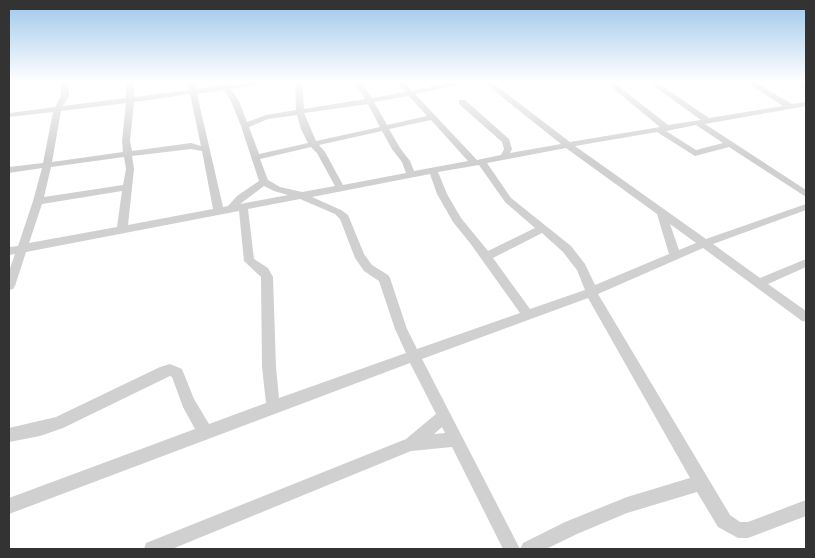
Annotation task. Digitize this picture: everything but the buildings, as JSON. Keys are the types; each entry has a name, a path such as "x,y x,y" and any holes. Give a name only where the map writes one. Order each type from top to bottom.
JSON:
{"street":[{"path":"9,286 38,202 51,149 58,107"},
{"path":"9,115 81,107"},
{"path":"122,230 128,187 129,154 126,141 129,107"},
{"path":"128,114 139,107"},
{"path":"197,107 220,212"},
{"path":"237,107 257,157 264,182 277,189 300,195 338,212 344,217 359,255 368,268 384,278 401,329 414,357 512,549"},
{"path":"245,126 266,117 300,109 314,110 332,107"},
{"path":"373,107 383,129 406,161 411,174"},
{"path":"424,107 478,161 508,200 518,210 543,228 574,259 588,280 591,292 701,484 724,520 738,530 748,530 806,508"},
{"path":"468,107 506,141 508,149 504,157"},
{"path":"518,107 806,317"},
{"path":"642,107 662,128 695,153 731,144"},
{"path":"687,107 708,121"},
{"path":"9,251 478,161 791,107"},
{"path":"300,109 305,129 313,144 321,152 340,187"},
{"path":"257,157 433,117"},
{"path":"698,122 806,194"},
{"path":"191,146 203,138"},
{"path":"9,170 191,146 205,149"},
{"path":"433,170 442,194 457,220 487,256 528,315"},
{"path":"230,210 240,198 264,182"},
{"path":"38,202 128,187"},
{"path":"9,506 205,432 591,292 706,243 806,206"},
{"path":"243,207 249,261 264,271 267,277 269,367 273,407"},
{"path":"661,211 675,256"},
{"path":"487,256 543,228"},
{"path":"759,283 806,262"},
{"path":"9,435 40,429 58,423 170,370 177,373 188,402 205,432"},
{"path":"411,444 444,416"},
{"path":"152,549 411,444 456,439"},
{"path":"530,549 571,528 627,505 701,484"}]}
